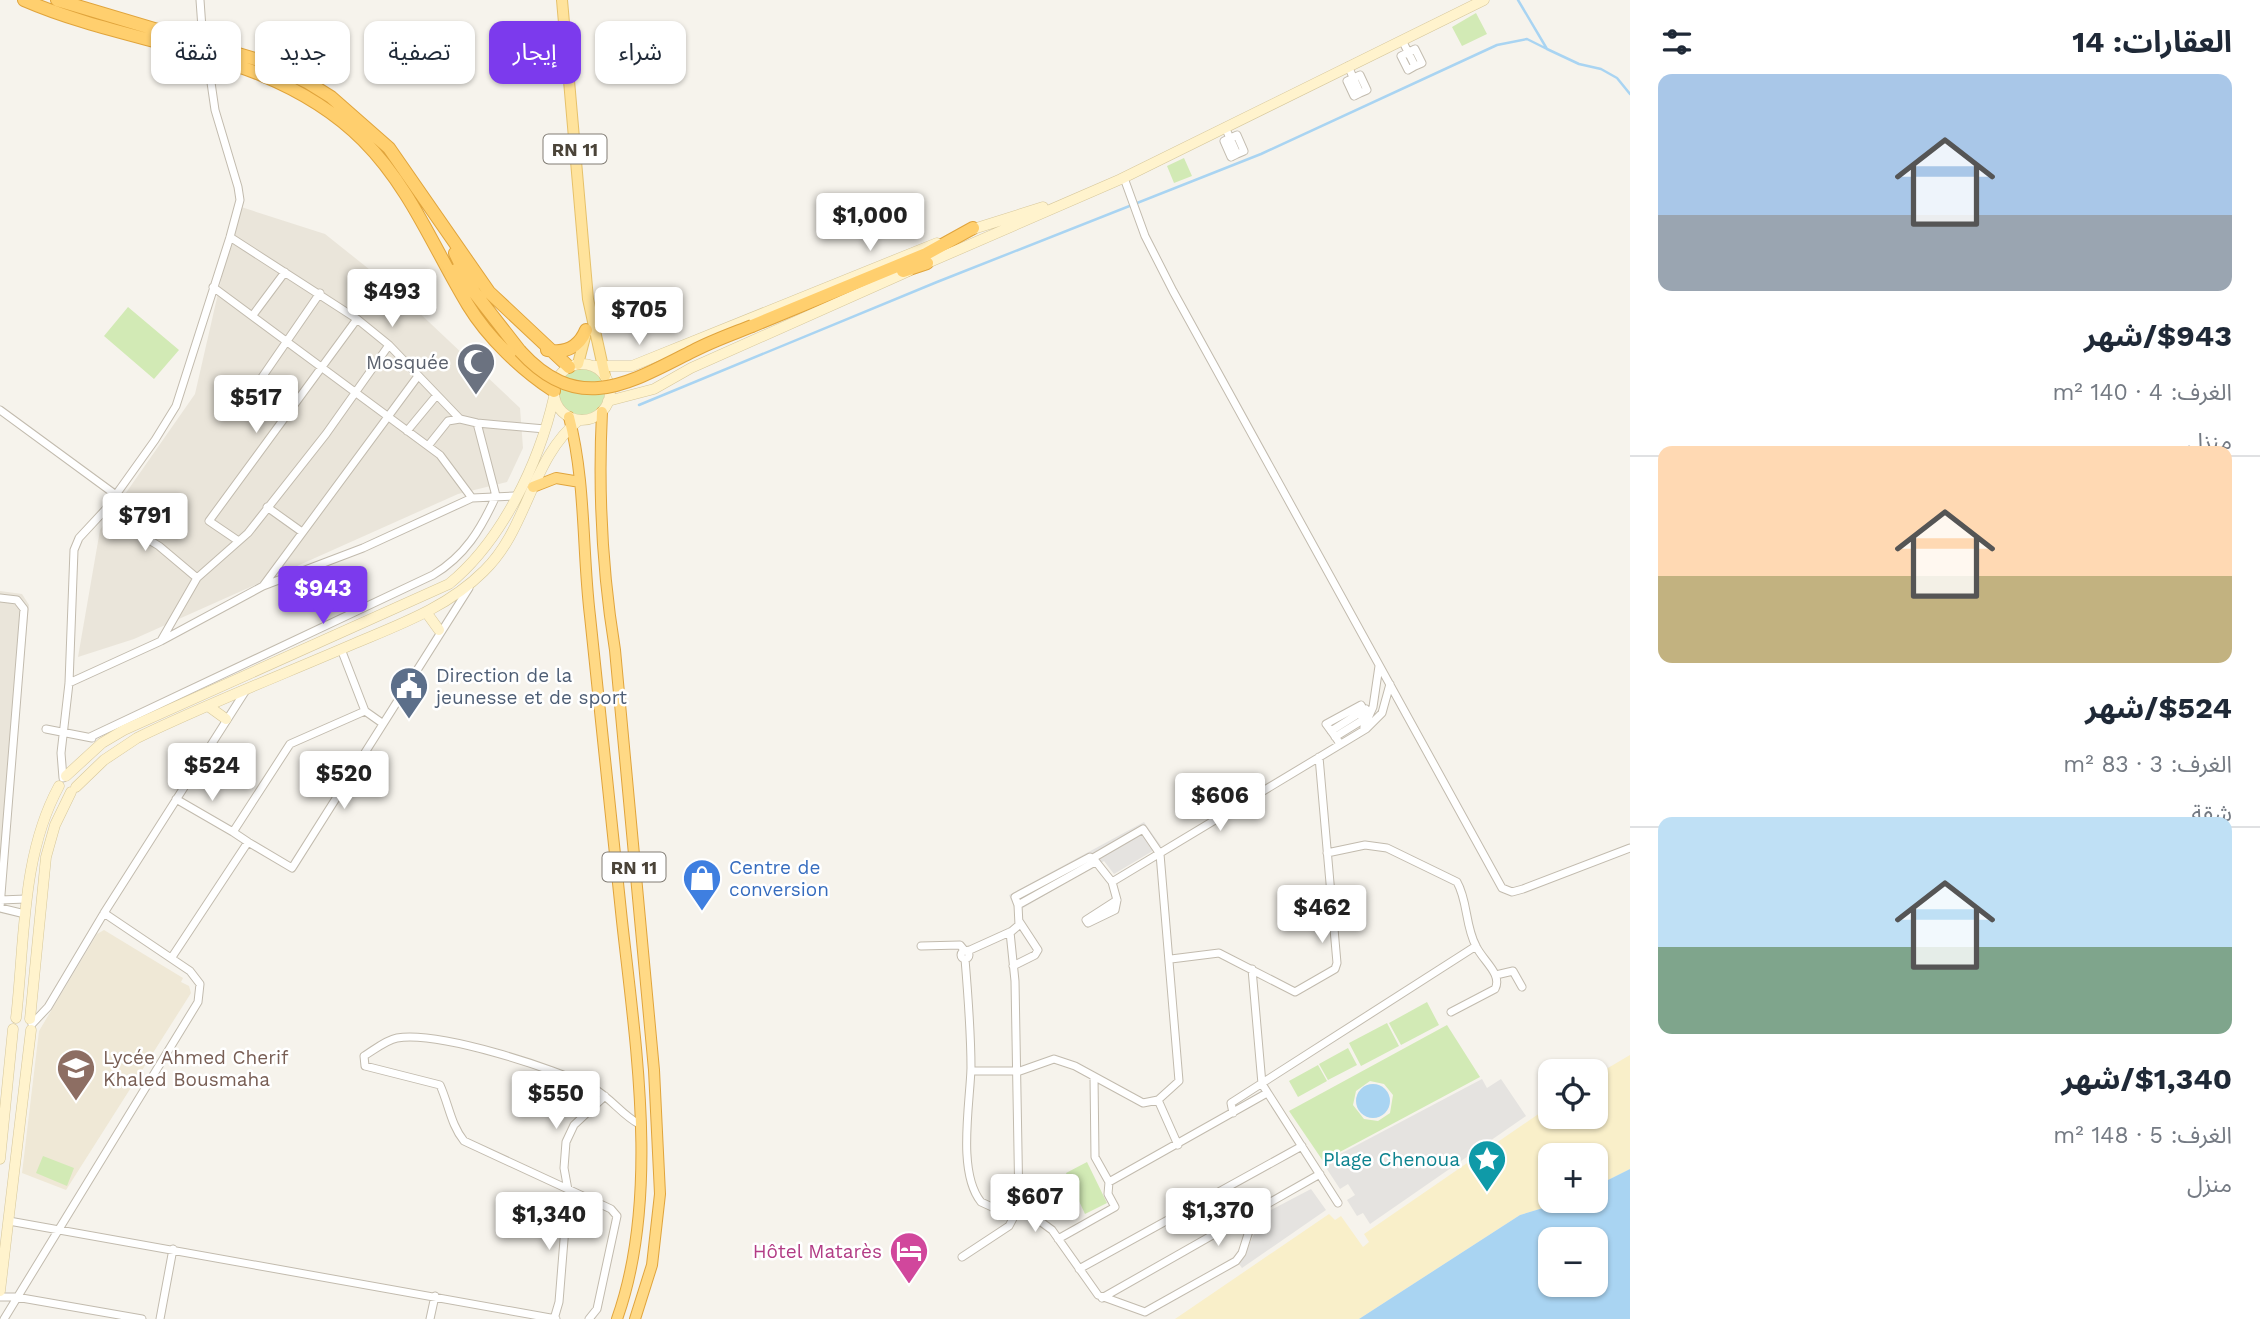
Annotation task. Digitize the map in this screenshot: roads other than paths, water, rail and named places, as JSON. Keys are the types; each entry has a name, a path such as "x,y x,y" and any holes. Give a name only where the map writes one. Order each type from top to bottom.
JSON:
{"highway":[{"path":"24,0 89,25 254,71 306,95 362,138 382,159 404,189 470,308 517,362 554,394"},
{"path":"57,0 238,52 307,82 352,114 389,148 489,292 547,349 573,366"},
{"path":"435,245 535,367 564,384 601,387 620,386 652,374 693,351 935,249 973,228"},
{"path":"447,232 474,292"},
{"path":"846,288 927,263"},
{"path":"547,349 561,351 574,347 586,330"},
{"name":"RN 11","path":"602,412 600,524 604,585 615,650 654,1070 660,1194 652,1265 635,1319"},
{"name":"RN 11","path":"573,421 589,612 634,1024 639,1124 637,1238 628,1287 617,1319"},
{"path":"533,487 556,478 580,482"}],"main road":[{"name":"RN 11","path":"562,0 588,299 600,370 609,386 608,401 602,412"},
{"path":"608,401 638,396 717,357 1067,200 1124,178 1481,1"},
{"path":"573,366 600,370 632,366 973,228 1067,200"},
{"name":"RN 11","path":"586,330 588,299"},
{"path":"0,1159 26,899 38,837 62,780 102,743 437,591 464,572 485,551 515,496 545,429 560,375 573,366 586,330"},
{"name":"RN 11","path":"554,394 559,409 573,421"},
{"path":"0,1291 31,1024 46,858 55,825 73,790 118,749 208,706 426,612 472,582 506,543 556,444 573,421 589,419 602,412"},
{"path":"426,612 439,631"},
{"path":"208,706 226,719"},
{"path":"62,780 74,779 73,790"},
{"path":"62,780 64,792 73,790"},
{"path":"16,1018 22,1015 31,1024"},
{"path":"13,1029 20,1035 31,1024"}],"street":[{"path":"200,0 202,21"},
{"path":"1402,40 1408,52 1415,49 1422,63 1415,66"},
{"path":"1348,66 1354,78 1360,75 1367,90 1360,93"},
{"path":"62,780 74,550 79,538 116,495 176,406 240,200 215,110 211,84"},
{"path":"1225,127 1230,138 1237,135 1244,151 1237,154"},
{"path":"1124,178 1136,211 1173,291 1502,888 1512,892 1523,889 1630,848"},
{"path":"230,237 357,319 389,345 460,419"},
{"path":"253,316 285,272"},
{"path":"213,286 440,455 472,498"},
{"path":"256,386 320,293"},
{"path":"237,540 209,521 357,319"},
{"path":"161,641 198,578 237,540 248,533 389,345"},
{"path":"264,586 418,376"},
{"path":"407,431 436,396"},
{"path":"0,410 116,495"},
{"path":"428,446 448,421 460,419 545,429"},
{"path":"90,737 444,568 475,537 496,496 477,423"},
{"path":"69,682 161,641 264,586 363,548 472,498 515,496"},
{"path":"267,507 302,532"},
{"path":"103,512 159,546 198,578"},
{"path":"176,799 292,869 472,582"},
{"path":"0,598 17,600 24,608 0,908 26,914"},
{"path":"341,649 365,711 382,723"},
{"path":"1359,733 1373,706 1379,666"},
{"path":"1112,882 1359,733 1382,713 1390,684"},
{"path":"31,1024 48,1007 104,913 246,690"},
{"path":"1340,744 1333,734 1373,706"},
{"path":"233,832 290,744 365,711"},
{"path":"46,729 63,730 102,743"},
{"path":"1171,959 1219,953 1295,992 1330,974 1337,966 1319,757"},
{"path":"971,1070 1017,1070 1054,1059 1094,1077 1138,1102 1158,1100 1177,1086 1180,1076 1160,853 1143,829 1094,860"},
{"path":"172,957 248,842"},
{"path":"1327,853 1365,845 1387,848 1457,881 1476,946 1496,975 1495,989 1451,1012"},
{"path":"966,956 1016,929 1019,921 1015,897 1090,857 1112,882 1117,900"},
{"path":"0,900 26,899"},
{"path":"4,1319 55,1231 198,1002 201,992 197,977 172,957 104,913"},
{"path":"1013,966 1035,955 1038,950 1019,921"},
{"path":"962,1257 1009,1226 1019,1207 1017,1070 1010,932"},
{"path":"921,946 960,945 966,956 971,1070 968,1149 974,1189 983,1204 1019,1207 1048,1226 1102,1298 1140,1311 1154,1309 1236,1261 1242,1253 1255,1212"},
{"path":"1233,1113 1231,1103 1476,946"},
{"path":"1252,969 1262,1084 1338,1203"},
{"path":"1496,975 1513,971 1522,987"},
{"path":"589,1319 597,1309 617,1216 603,1202 568,1190 464,1141 453,1127 451,1107 440,1085 365,1066 364,1056 394,1038 423,1037 520,1061 592,1088 605,1096 623,1115 639,1124"},
{"path":"1058,1239 1115,1207 1108,1194 1109,1182 1095,1157 1094,1077"},
{"path":"1109,1182 1267,1093"},
{"path":"9,1221 555,1319 559,1302 568,1190 564,1168 566,1142 574,1125 605,1096"},
{"path":"1158,1100 1178,1145"},
{"path":"1079,1269 1301,1146"},
{"path":"1102,1298 1320,1174"},
{"path":"160,1319 173,1249"},
{"path":"430,1319 435,1296"},
{"path":"0,1297 16,1297 142,1319"}],"water":[{"path":"1373,1084 1385,1089 1390,1101 1385,1113 1373,1118 1361,1113 1356,1101 1361,1089"},
{"path":"1630,1169 1630,1319 1359,1319 1520,1215 1538,1210 1538,1213 1608,1213 1608,1180"}],"waterway":[{"path":"1518,0 1547,49 1579,64 1601,69 1617,78 1630,94"},
{"path":"639,405 937,282 1261,154 1497,45 1527,39 1547,49"}],"place":[{"name":"Mosquée","path":"476,396"},
{"name":"Direction de la jeunesse et de sport","path":"409,720"},
{"name":"Centre de conversion","path":"702,912"},
{"name":"Lycée Ahmed Cherif Khaled Bousmaha","path":"76,1102"},
{"name":"Plage Chenoua","path":"1487,1193"},
{"name":"Hôtel Matarès","path":"909,1285"}]}
